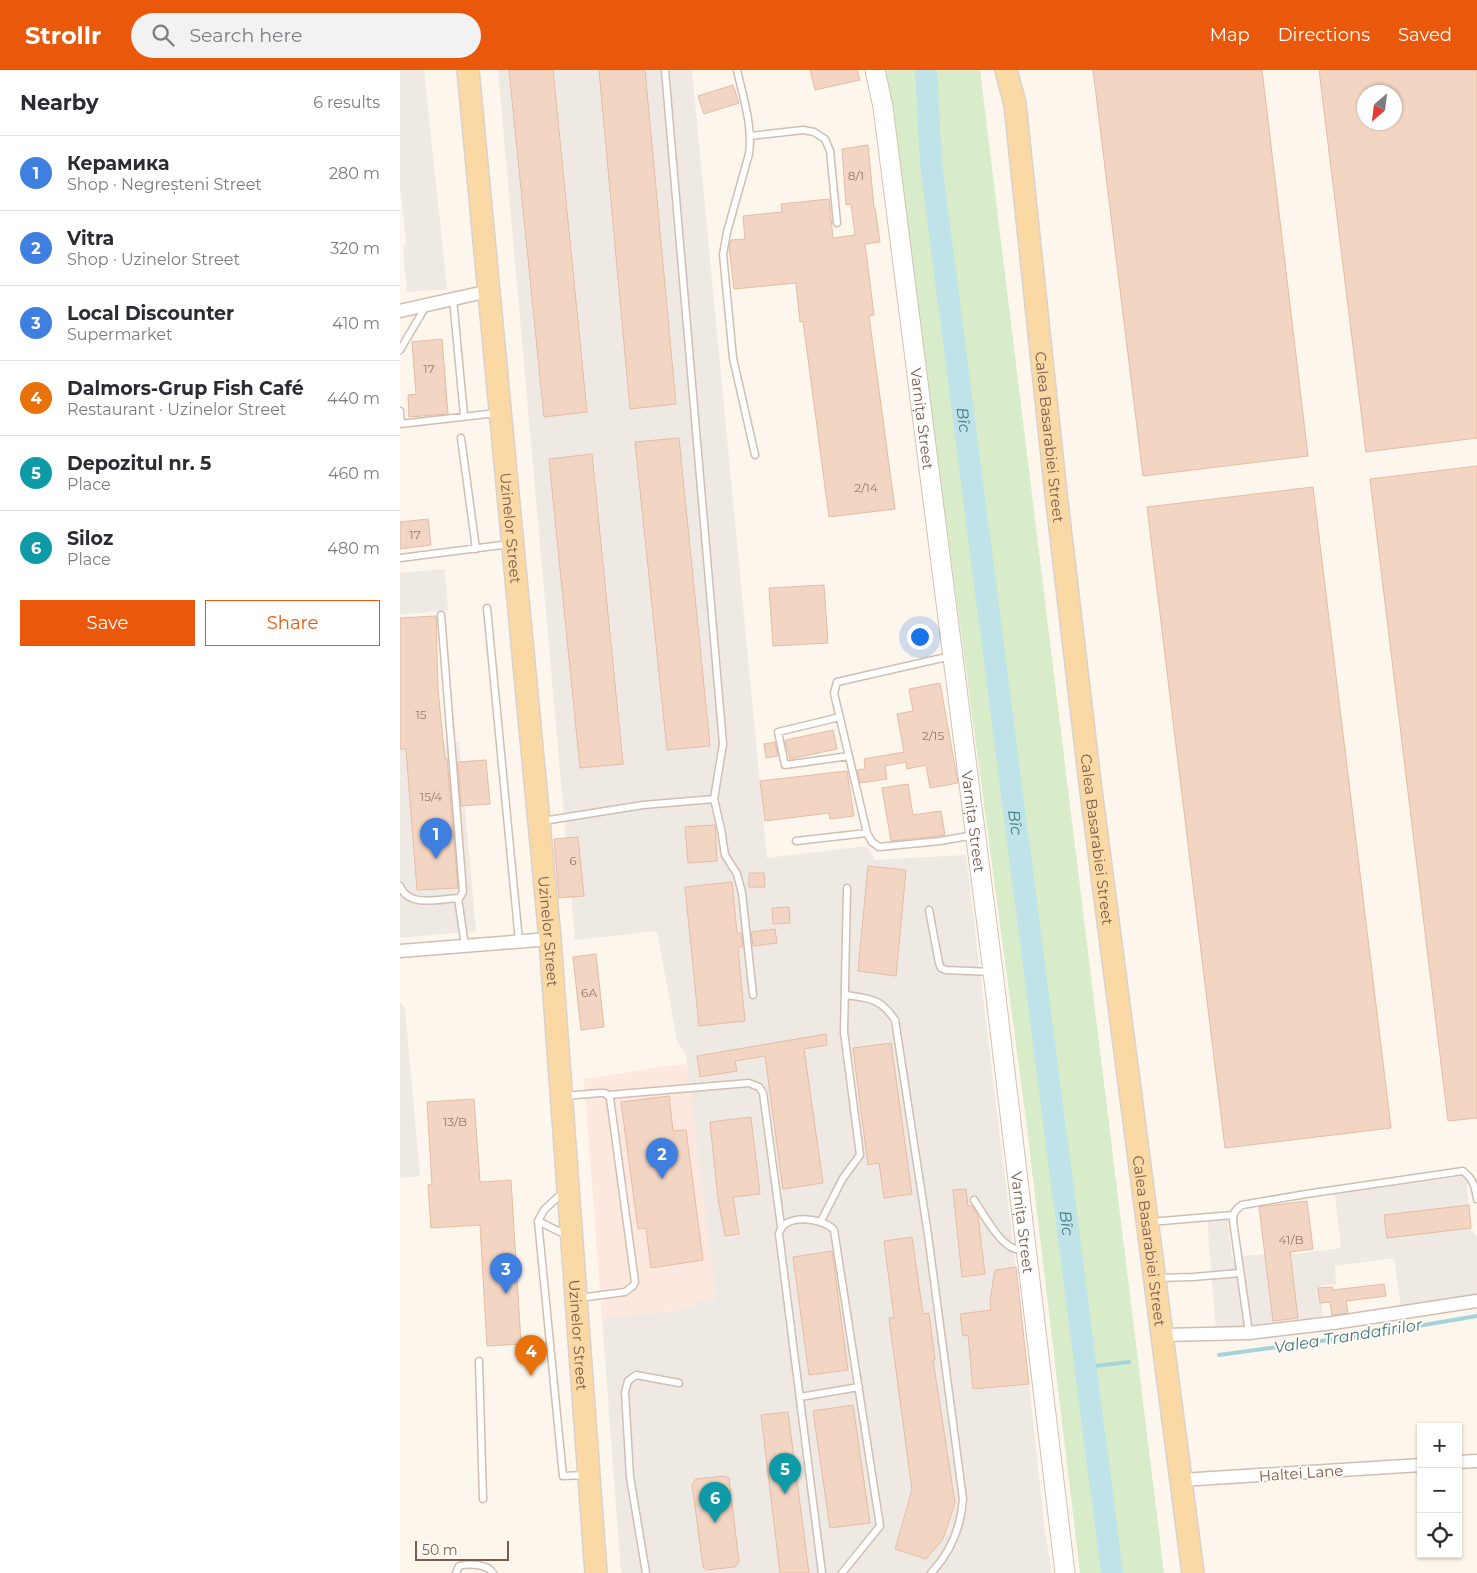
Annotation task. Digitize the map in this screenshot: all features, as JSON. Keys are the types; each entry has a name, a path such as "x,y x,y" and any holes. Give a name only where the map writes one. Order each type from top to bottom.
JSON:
{"main road":[{"name":"Uzinelor Street","path":"468,70 550,939 596,1573"},
{"name":"Calea Basarabiei Street","path":"1006,70 1015,104 1054,475 1085,735 1193,1573"},
{"name":"Calea Basarabiei Street","path":"1015,104 1018,70"}],"street":[{"name":"Varnița Street","path":"875,70 883,107 993,972 1065,1573"},
{"path":"400,311 489,291"},
{"path":"400,951 550,939"},
{"path":"1163,1335 1248,1333 1334,1323 1477,1301"},
{"path":"1462,1462 1477,1461"},
{"name":"Haltei Lane","path":"1181,1480 1417,1465"}],"lane":[{"path":"665,70 723,744 714,799 722,829 725,855 736,874 742,893 753,995"},
{"path":"737,70 750,136 749,154 727,232 723,254 733,358 755,455"},
{"path":"750,136 803,130 814,132 825,139 830,151 838,223"},
{"path":"453,299 464,416"},
{"path":"400,350 426,305"},
{"path":"400,411 400,424 500,412"},
{"path":"461,438 476,549"},
{"path":"400,558 513,544"},
{"path":"487,608 519,941"},
{"path":"400,886 406,895 416,900 458,898 462,895 463,888 441,615"},
{"path":"952,655 837,682 834,693 867,833 872,842 879,847 975,834"},
{"path":"840,717 778,732 785,765 849,756"},
{"path":"539,822 643,805 714,799"},
{"path":"796,841 867,833"},
{"path":"821,1220 843,1178 860,1154 844,1032 847,888"},
{"path":"458,898 465,946"},
{"path":"929,910 941,968 946,970 993,972"},
{"path":"846,995 875,1000 887,1008 895,1020 927,1226 963,1499 962,1517 957,1534 941,1562 930,1573"},
{"path":"561,1096 600,1093 608,1095 749,1083 759,1087 763,1093 781,1226 779,1234 822,1573"},
{"path":"575,1298 625,1292 635,1282 610,1098 608,1095"},
{"path":"1248,1333 1233,1215 1236,1209 1242,1205 1452,1172 1463,1172 1471,1178 1476,1187 1477,1199"},
{"path":"568,1187 544,1210 538,1220 562,1476 588,1474"},
{"path":"974,1200 1005,1243 1012,1248 1026,1251"},
{"path":"1148,1222 1233,1215"},
{"path":"538,1220 571,1238"},
{"path":"781,1226 787,1222 797,1220 821,1220 834,1230 880,1526 842,1573"},
{"path":"1155,1278 1240,1273"},
{"path":"478,1361 483,1499"},
{"path":"646,1573 630,1477 625,1392 628,1381 636,1375 679,1383"},
{"path":"800,1397 859,1387"},
{"path":"456,1573 459,1566 463,1565 486,1567 491,1569 493,1573"}],"shaded area":[{"path":"400,70 424,70 447,289 407,292 403,251 406,241 400,186"},
{"path":"498,70 692,70 767,858 867,846 875,860 966,855 1023,1328 1045,1532 1052,1573 621,1573 602,1319 692,1309 699,1301 716,1300 687,1063 685,1053 677,1041 657,931 575,940"},
{"path":"445,569 448,610 400,615 400,573"},
{"path":"459,742 476,931 400,938 400,749"},
{"path":"400,1002 405,1008 420,1176 400,1178"},
{"path":"687,1063 716,1300 699,1301 692,1309 602,1319 584,1079"},
{"path":"1466,1176 1471,1228 1477,1237 1477,1294 1459,1299 1401,1307 1394,1258 1335,1266 1336,1284 1320,1286 1323,1318 1216,1331 1207,1219 1227,1217 1232,1257 1289,1252 1295,1254 1341,1248 1335,1194"}],"green space":[{"path":"886,70 980,70 1164,1573 1080,1573 1025,1112"}],"building":[{"path":"509,70 553,70 587,412 544,417"},
{"path":"599,70 645,70 676,404 630,409"},
{"path":"810,70 857,70 860,80 815,90"},
{"path":"1093,70 1262,70 1308,456 1143,476"},
{"path":"1319,70 1477,70 1477,438 1366,452"},
{"path":"733,85 739,103 704,114 698,96"},
{"path":"868,145 874,208 880,242 865,244 874,315 869,316 895,509 829,517 803,321 800,322 796,283 734,289 729,247 731,240 745,239 743,216 782,212 781,204 829,199 833,238 855,235 851,204 846,205 842,149"},
{"path":"442,339 448,414 409,417 408,395 416,394 412,342"},
{"path":"679,438 710,746 667,750 635,442"},
{"path":"592,454 623,764 580,768 549,459"},
{"path":"1477,466 1477,1118 1448,1121 1370,479"},
{"path":"1313,487 1391,1128 1225,1148 1147,507"},
{"path":"428,519 431,545 400,549 400,522"},
{"path":"824,585 828,643 773,646 769,588"},
{"path":"436,616 438,690 445,759 447,759 458,888 417,890 406,749 400,749 400,618"},
{"path":"940,683 958,783 930,788 926,765 907,769 906,762 885,766 887,779 860,783 857,770 865,769 864,759 904,752 897,714 913,711 909,689"},
{"path":"833,730 837,749 790,759 786,740"},
{"path":"775,742 778,756 766,758 764,744"},
{"path":"486,760 490,804 461,806 458,762"},
{"path":"847,771 854,816 830,819 829,813 765,821 760,781"},
{"path":"908,784 913,815 941,811 945,835 891,841 882,788"},
{"path":"715,825 717,861 688,863 685,827"},
{"path":"578,837 584,896 559,898 554,839"},
{"path":"868,866 906,870 896,976 858,971"},
{"path":"749,873 764,873 765,887 749,887"},
{"path":"732,882 737,933 741,933 743,947 738,947 745,1021 699,1026 685,887"},
{"path":"789,907 790,923 773,924 772,908"},
{"path":"775,929 777,943 753,946 751,932"},
{"path":"596,954 604,1027 581,1030 573,957"},
{"path":"826,1034 827,1045 804,1049 823,1183 783,1189 765,1056 735,1061 737,1071 700,1077 697,1056"},
{"path":"891,1043 912,1194 884,1198 879,1163 868,1165 853,1048"},
{"path":"669,1096 673,1131 686,1130 703,1260 651,1268 646,1228 638,1229 621,1102"},
{"path":"474,1099 480,1182 511,1180 521,1344 487,1346 480,1225 431,1228 428,1185 432,1184 427,1102"},
{"path":"751,1117 760,1194 733,1197 739,1234 725,1236 718,1198 710,1122"},
{"path":"966,1189 968,1206 972,1206 978,1216 985,1274 962,1277 953,1190"},
{"path":"1307,1201 1313,1249 1290,1252 1298,1318 1273,1321 1259,1207"},
{"path":"1469,1205 1471,1228 1387,1238 1384,1215"},
{"path":"912,1237 923,1314 929,1313 935,1360 933,1360 955,1503 943,1539 926,1559 895,1549 912,1490 889,1318 894,1318 884,1241"},
{"path":"832,1251 848,1370 809,1375 793,1257"},
{"path":"1016,1267 1029,1384 973,1389 968,1335 963,1336 960,1314 991,1310 990,1300 995,1270"},
{"path":"1384,1284 1386,1296 1346,1301 1348,1313 1332,1315 1330,1302 1320,1303 1318,1288 1332,1287 1333,1290"},
{"path":"853,1405 870,1523 830,1528 813,1411"},
{"path":"788,1412 809,1573 780,1573 761,1415"},
{"path":"724,1476 729,1478 739,1562 735,1567 707,1570 703,1567 692,1484 696,1479"}],"waterway":[{"name":"Bîc","path":"926,70 931,163 1112,1573"},
{"name":"Valea Trandafirilor","path":"1219,1355 1365,1335 1477,1316"},
{"name":"Valea Trandafirilor","path":"1086,1367 1129,1362"}],"place":[{"name":"Керамика","path":"436,859"},
{"name":"Vitra","path":"662,1179"},
{"name":"Local Discounter","path":"506,1294"},
{"name":"Dalmors-Grup Fish Café","path":"531,1376"},
{"name":"Depozitul nr. 5","path":"785,1494"},
{"name":"Siloz","path":"715,1523"}]}
